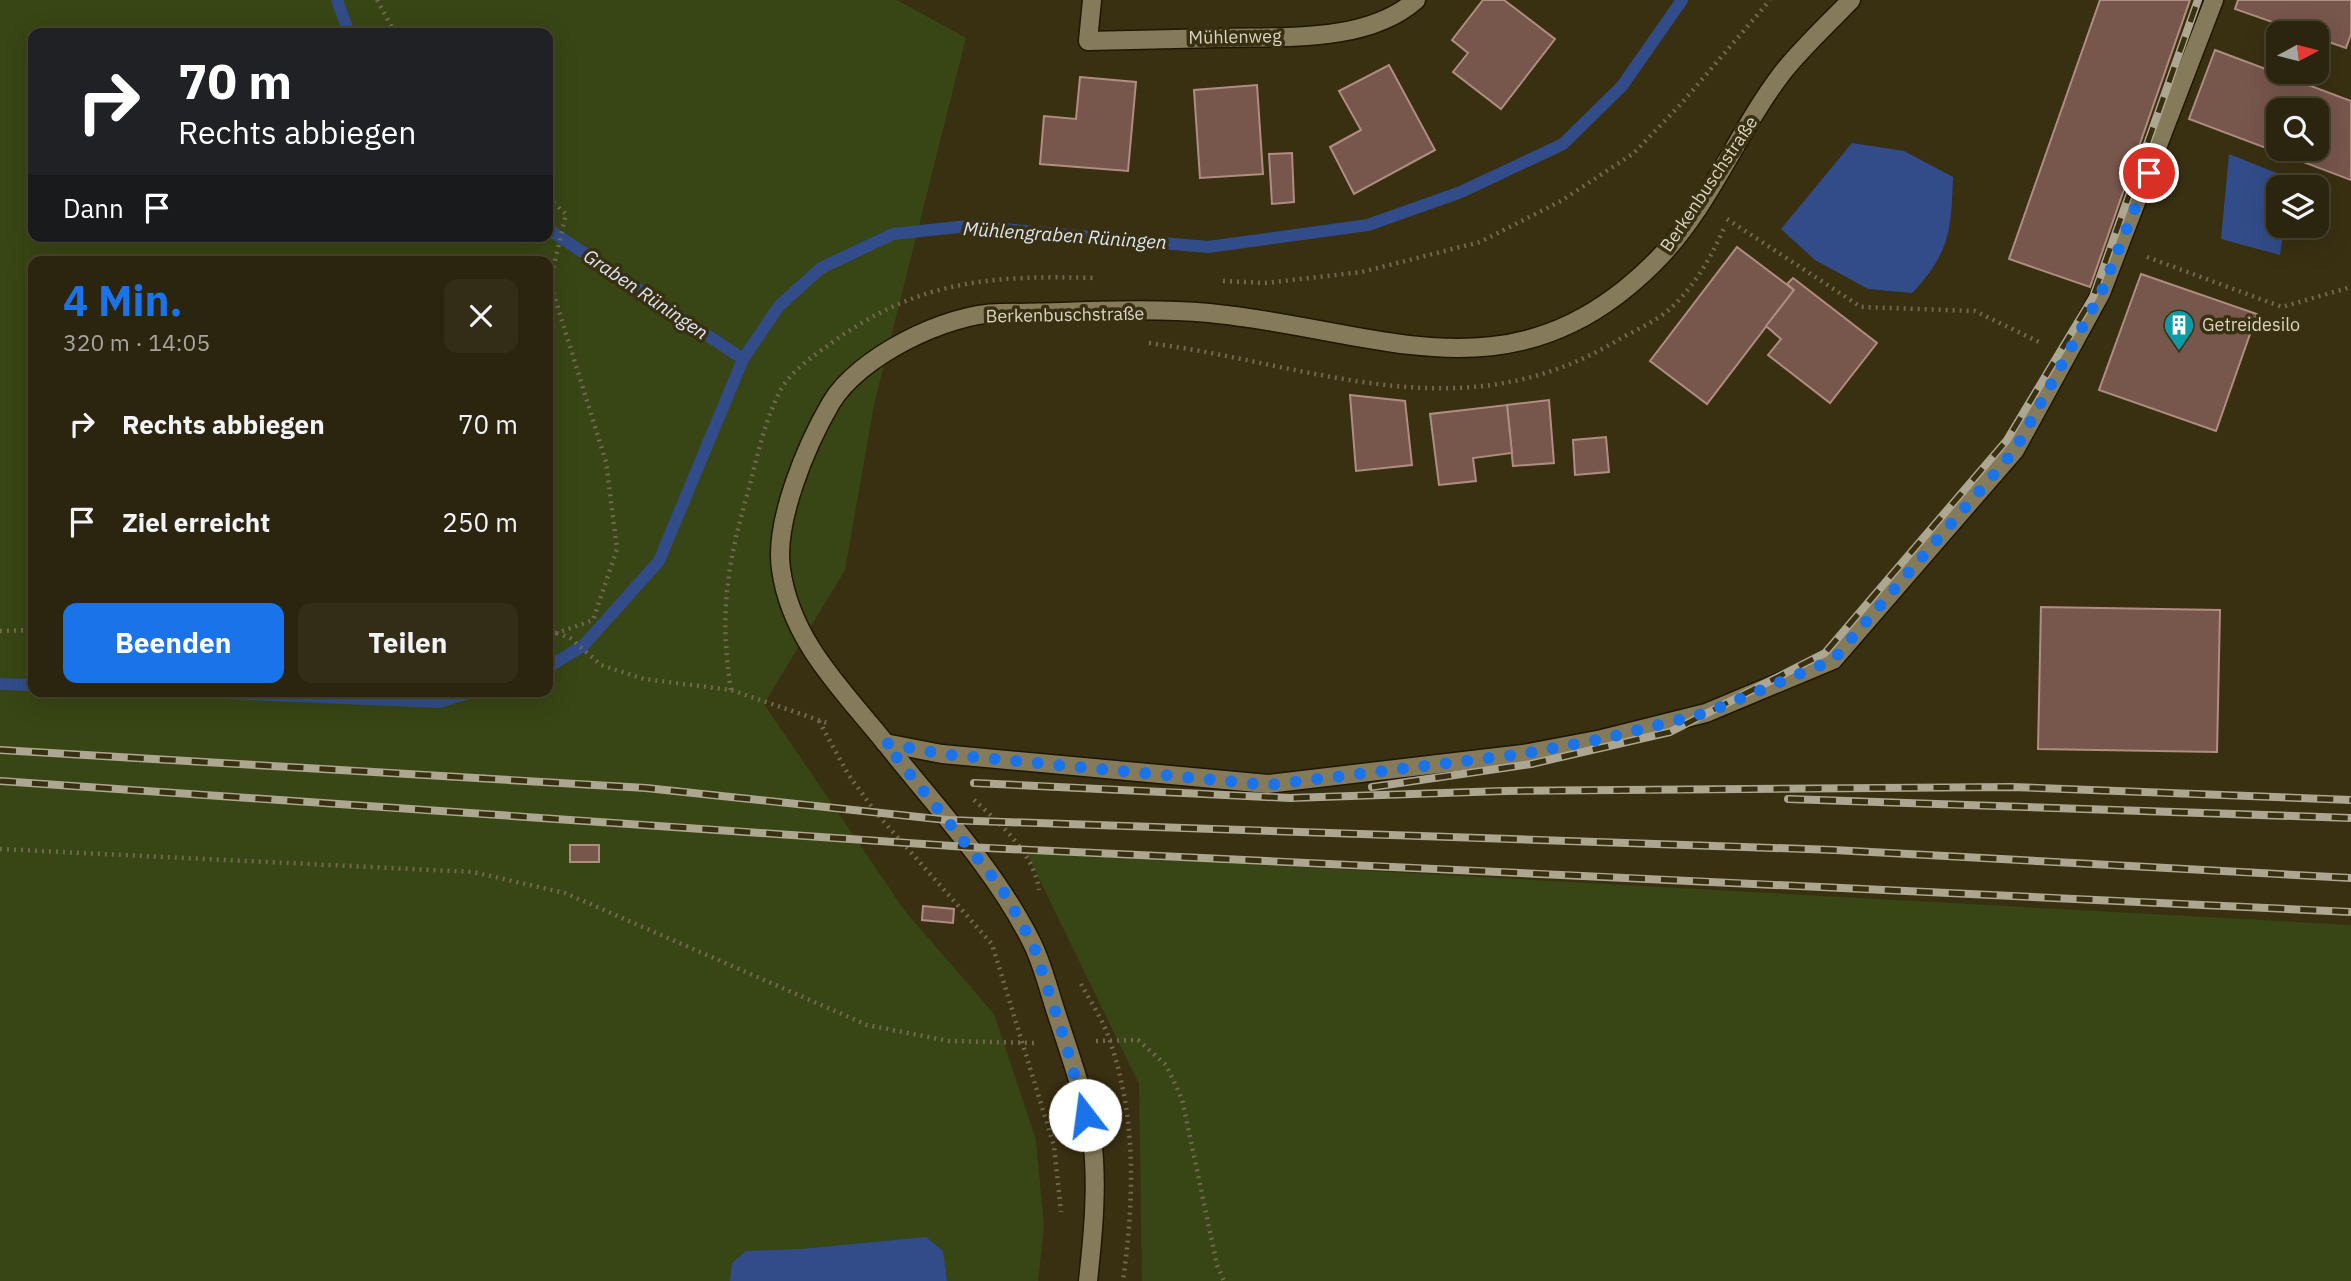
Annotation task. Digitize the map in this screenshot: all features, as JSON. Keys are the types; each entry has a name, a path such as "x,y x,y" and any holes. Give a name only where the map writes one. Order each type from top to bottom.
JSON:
{"street":[{"name":"Mühlenweg","path":"1092,0 1088,41 1293,36 1340,32 1386,19 1416,0"},
{"name":"Berkenbuschstraße","path":"1088,1281 1094,1224 1092,1139 1066,1044 1033,944 1002,889 816,657 797,624 780,566 786,513 807,444 839,391 872,360 925,331 989,313 1206,313 1328,331 1390,345 1452,351 1518,342 1568,326 1607,303 1657,261 1701,203 1783,73 1851,0"},
{"path":"885,743 942,754 1268,785 1522,754 1602,739 1706,713 1833,660 2015,450 2068,355 2120,247 2214,0"}],"path":[{"path":"377,0 392,28"},
{"path":"553,202 566,214 553,269"},
{"path":"1701,203 1861,307 1975,311 2068,355"},
{"path":"1140,342 1192,349 1373,385 1442,390 1503,385 1558,370 1609,346 1671,308 1706,267 1734,209"},
{"path":"2120,247 2282,307 2351,287"},
{"path":"553,292 606,462 617,549 593,620 553,633"},
{"path":"0,631 28,630"},
{"path":"557,633 570,638 601,664 643,679 731,690 819,720 848,774 877,814 992,944 1054,1146 1063,1225"},
{"path":"0,849 473,872 565,892 867,1026 950,1041 1066,1044 1138,1040 1166,1065 1182,1099 1217,1265 1224,1281"}],"green space":[{"path":"0,0 897,0 966,38 874,405 845,570 764,704 905,911 994,1014 1036,1140 1044,1227 1038,1281 0,1281"},
{"path":"1026,852 2351,925 2351,1281 1142,1281 1139,1084"}],"water":[{"path":"1852,143 1904,151 1953,177 1946,240 1934,265 1912,293 1868,289 1815,260 1781,229"},
{"path":"2229,154 2282,175 2266,175 2266,238 2282,238 2280,255 2221,239"},
{"path":"926,1237 943,1251 947,1281 730,1281 732,1263 746,1251 801,1249"}],"building":[{"path":"1483,0 1504,0 1555,39 1501,109 1453,72 1468,53 1452,40"},
{"path":"2100,0 2190,0 2090,287 2009,259"},
{"path":"2238,0 2351,0 2351,34 2346,48 2329,42 2329,21 2270,21 2235,9"},
{"path":"2215,50 2266,69 2266,84 2306,84 2351,101 2351,180 2301,161 2329,161 2329,98 2266,98 2266,148 2189,119"},
{"path":"1389,65 1435,150 1354,194 1330,147 1361,130 1339,91"},
{"path":"1080,77 1136,82 1128,171 1040,164 1044,116 1076,119"},
{"path":"1257,85 1263,174 1200,178 1194,90"},
{"path":"1292,153 1294,202 1272,204 1269,154"},
{"path":"1737,247 1794,290 1707,404 1650,361"},
{"name":"Getreidesilo","path":"2141,274 2257,314 2216,431 2099,390"},
{"path":"1793,278 1877,343 1830,403 1768,355 1781,339 1766,326 1794,290 1787,284"},
{"path":"1350,395 1405,401 1412,465 1356,471"},
{"path":"1549,400 1554,463 1513,466 1507,405"},
{"path":"1507,405 1512,453 1473,458 1476,481 1439,485 1430,414"},
{"path":"1606,437 1609,472 1575,475 1573,440"},
{"path":"2041,607 2220,610 2217,752 2038,749"},
{"path":"570,845 599,845 599,862 570,862"},
{"path":"923,906 954,909 953,923 922,920"}],"waterway":[{"name":"Graben Rüningen","path":"337,0 347,28"},
{"name":"Mühlengraben Rüningen","path":"553,664 583,646 659,561 743,359 779,306 821,268 893,234 968,226 1208,247 1368,225 1461,192 1563,144 1622,86 1682,0"},
{"name":"Graben Rüningen","path":"553,232 743,359"},
{"name":"Mühlengraben Rüningen","path":"0,684 28,685"},
{"name":"Mühlengraben Rüningen","path":"321,697 439,702 455,697"}],"railway":[{"path":"1372,787 1531,764 1670,732 1825,653 2007,440 2093,297 2198,0"},
{"path":"0,750 646,788 947,820 1834,850 2351,878"},
{"path":"0,781 967,847 2351,912"},
{"path":"974,783 1290,798 1504,791 2012,787 2351,800"},
{"path":"1788,799 2351,818"}],"place":[{"name":"Getreidesilo","path":"2179,352"}],"route":[{"path":"1085,1115 1066,1044 1033,944 1002,889 885,743 942,754 1268,785 1522,754 1602,739 1706,713 1833,660 2015,450 2101,293 2149,173"}]}
